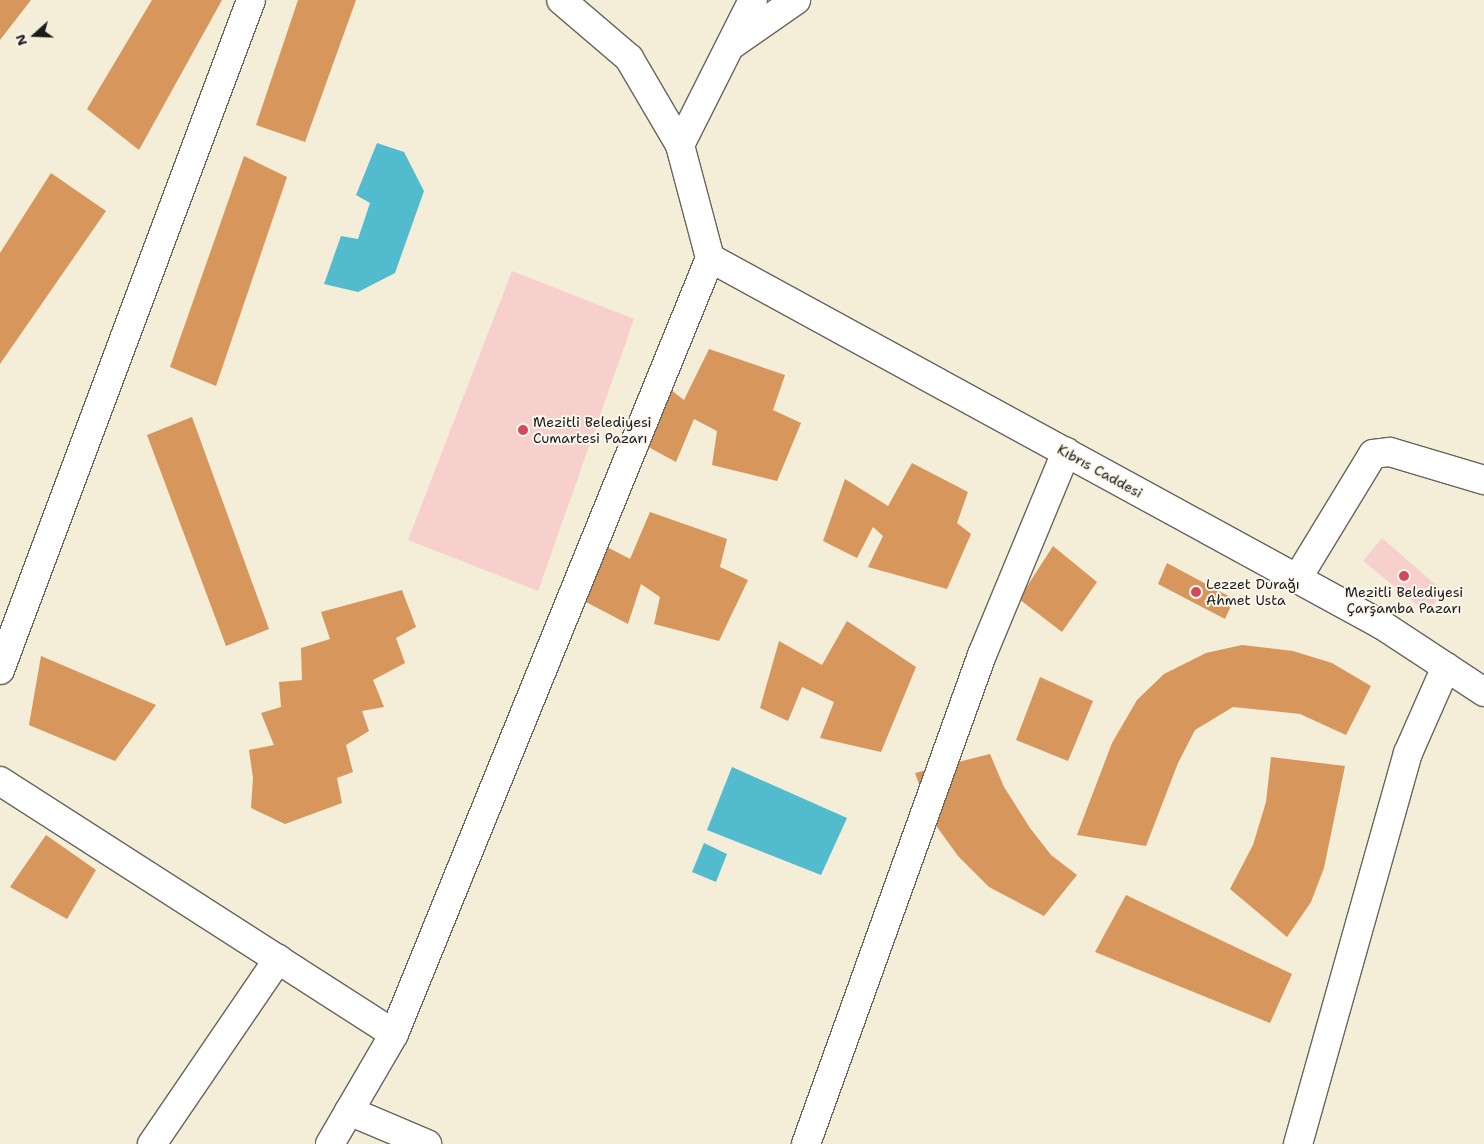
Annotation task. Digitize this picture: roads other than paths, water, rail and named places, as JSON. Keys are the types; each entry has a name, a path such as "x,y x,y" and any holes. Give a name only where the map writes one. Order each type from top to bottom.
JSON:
{"street":[{"path":"0,670 251,0"},
{"path":"330,1144 394,1034 710,258 680,145 629,58 561,0"},
{"path":"680,145 753,0"},
{"path":"730,46 796,0"},
{"name":"Kıbrıs Caddesi","path":"710,258 1382,625 1484,692"},
{"path":"806,1144 982,655 1066,452"},
{"path":"1297,579 1373,454 1390,452 1484,480"},
{"path":"1298,1144 1408,753 1446,667"},
{"path":"0,781 394,1034"},
{"path":"152,1144 278,959"},
{"path":"349,1111 427,1144"}],"water":[{"path":"377,143 404,152 424,191 395,273 358,292 324,284 341,236 358,239 370,203 356,195"},
{"path":"732,767 847,818 821,875 707,830"},
{"path":"704,843 727,854 716,882 692,872"}],"place":[{"name":"Mezitli Belediyesi Cumartesi Pazarı","path":"523,430"},
{"name":"Mezitli Belediyesi Çarşamba Pazarı","path":"1404,576"},
{"name":"Lezzet Durağı Ahmet Usta","path":"1196,592"}]}
